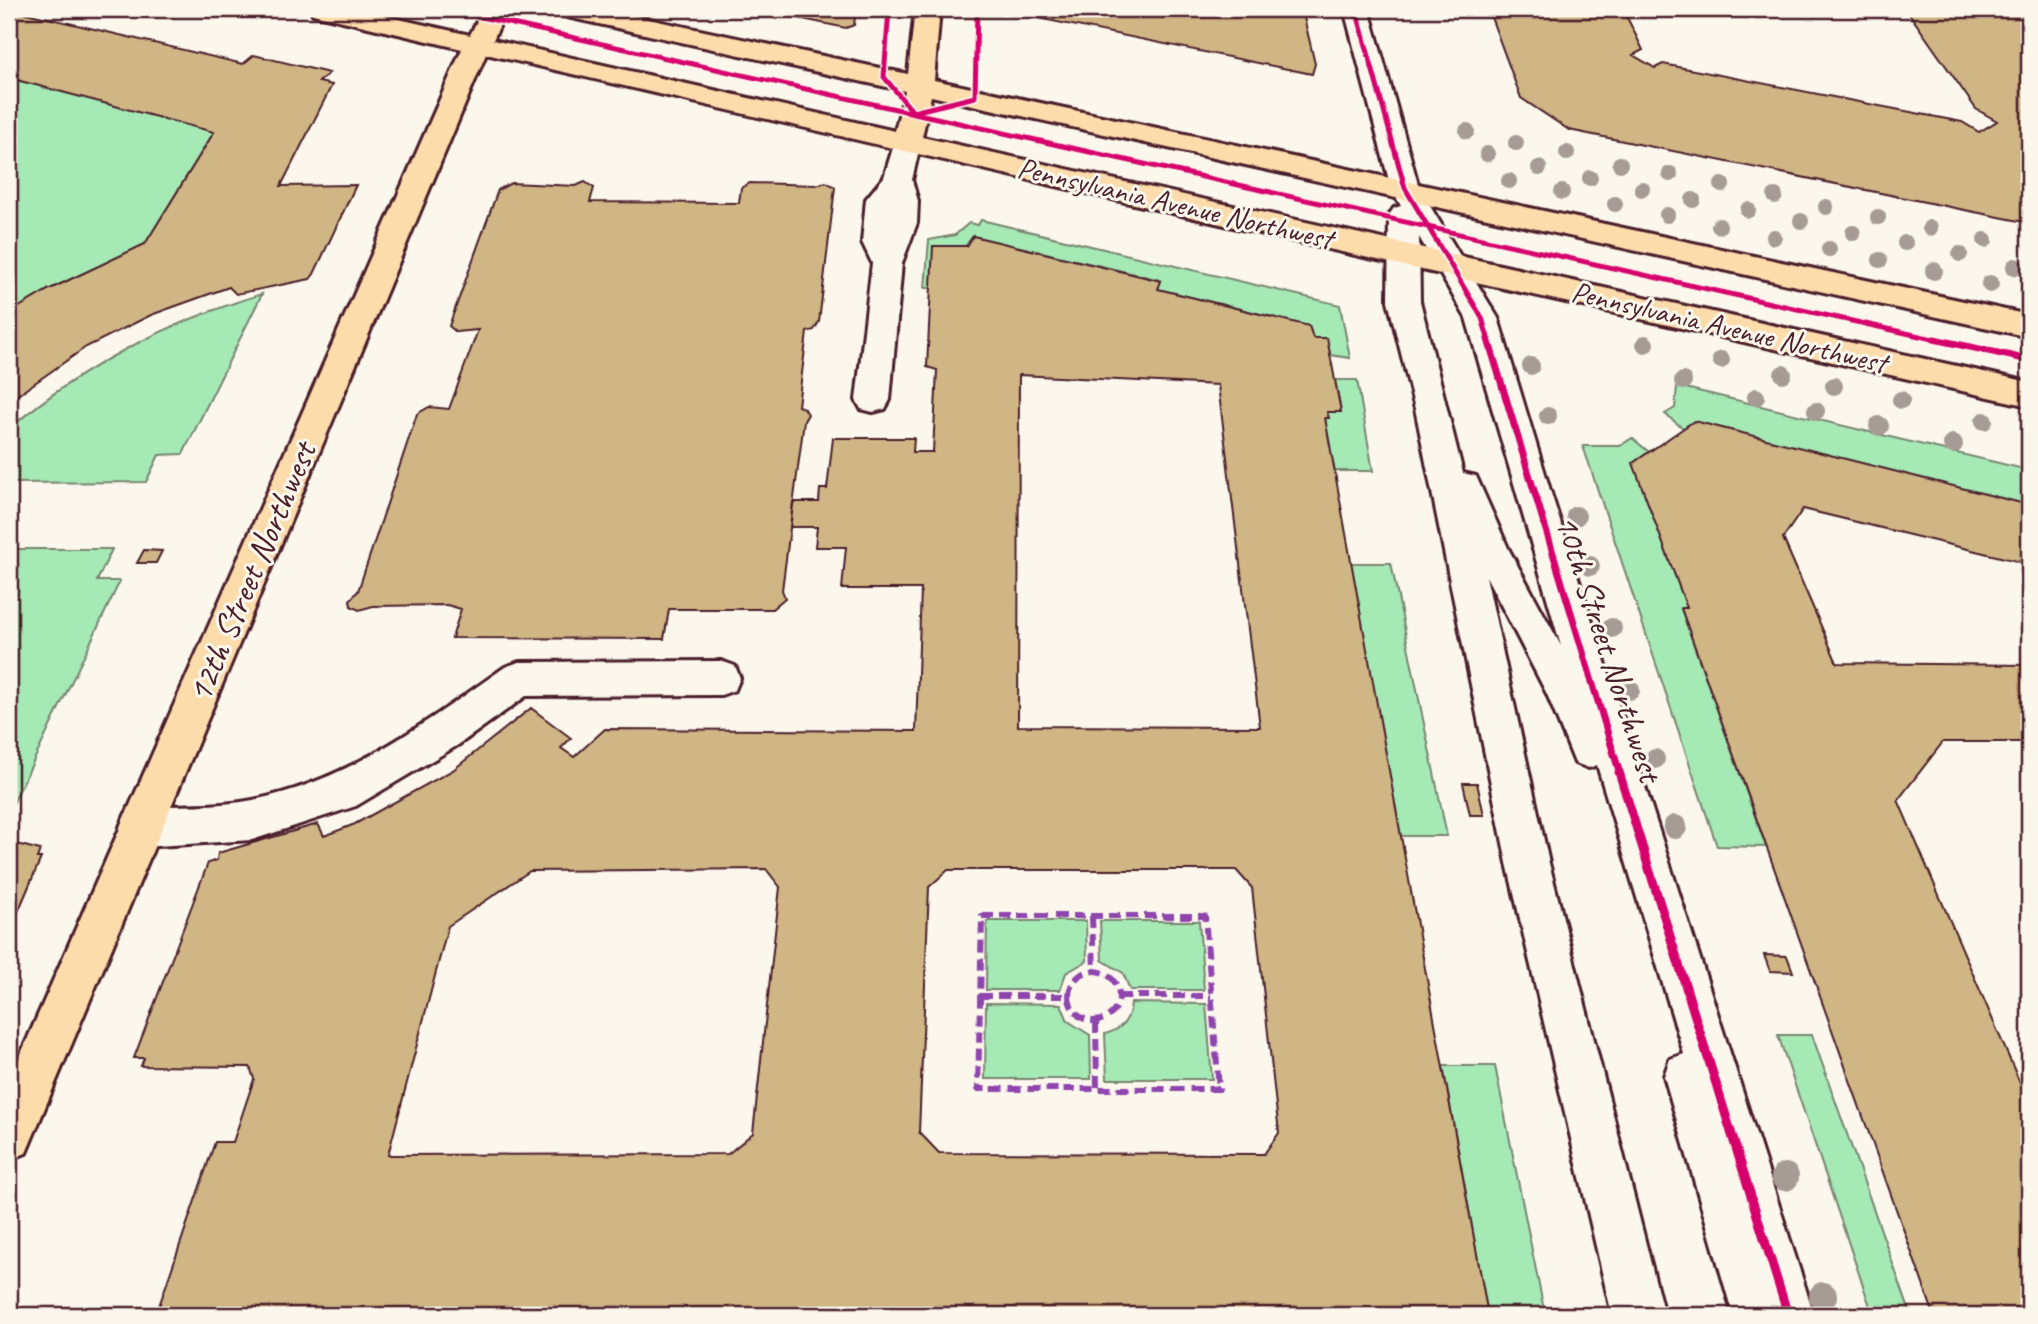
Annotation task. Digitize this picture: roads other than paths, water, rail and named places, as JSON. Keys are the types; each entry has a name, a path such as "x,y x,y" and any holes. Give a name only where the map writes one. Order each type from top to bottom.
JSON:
{"main road":[{"name":"Pennsylvania Avenue Northwest","path":"322,9 1405,256 2029,394"},
{"name":"12th Street Northwest","path":"9,1136 21,1078 141,827 495,9"},
{"name":"Pennsylvania Avenue Northwest","path":"567,9 1405,188 2029,326"},
{"path":"907,141 920,85 928,9"}],"street":[{"name":"10th Street Northwest","path":"1356,9 1405,188 1482,318 1532,490 1788,1315"},
{"path":"873,401 887,263 877,242 881,199 898,180 907,141"},
{"name":"10th Street Northwest","path":"1405,188 1404,301 1433,413 1517,817 1638,1315"},
{"path":"1433,413 1491,551 1565,690 1587,741 1759,1315"},
{"path":"141,827 252,820 341,793 444,732 519,679 721,678"}]}
